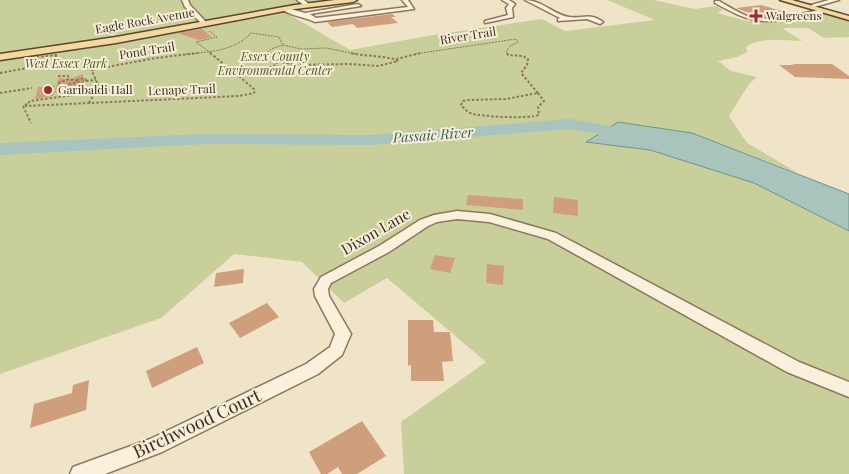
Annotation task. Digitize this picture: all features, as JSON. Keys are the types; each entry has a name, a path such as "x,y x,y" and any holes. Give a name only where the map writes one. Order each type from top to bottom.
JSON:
{"main road":[{"name":"Eagle Rock Avenue","path":"0,57 92,44 284,9 307,10 353,0"},
{"path":"784,0 849,16"},
{"path":"796,0 849,16"}],"street":[{"path":"185,0 187,6 204,23"},
{"path":"300,0 315,20 412,8 406,2 379,5"},
{"path":"487,22 511,16 509,8 512,4 504,0"},
{"path":"528,0 568,19"},
{"path":"731,0 717,2 748,18 823,11"},
{"path":"814,5 836,0"},
{"path":"360,6 367,14"},
{"path":"307,10 312,12 369,6"},
{"path":"545,9 565,10 581,17"},
{"path":"734,11 756,17"},
{"path":"560,20 588,17 600,22"},
{"name":"Dixon Lane","path":"312,369 336,351 343,334 322,296 321,289 326,280 384,249 424,223 441,217 465,215 476,218 490,218 552,236 793,367 849,390"},
{"name":"Birchwood Court","path":"80,474 155,446 312,369"}],"path":[{"path":"214,29 208,30 217,37 196,42 240,77 276,65 277,61"},
{"name":"Pond Trail","path":"90,67 99,65 107,67 172,55 208,52 248,39 252,33 279,37 283,45"},
{"name":"River Trail","path":"396,59 430,51 516,39 518,42 510,46 506,52 508,56 523,56 528,60 521,73 538,93"},
{"path":"283,45 300,50 326,48 368,57 396,59 398,60 378,66 349,64 295,65 277,61 267,53 271,49 283,45"},
{"path":"0,73 33,67"},
{"path":"31,123 23,106 30,101 95,92 100,89 90,67 60,69"},
{"path":"92,70 107,67"},
{"path":"58,76 68,76 69,79"},
{"name":"Lenape Trail","path":"30,101 26,106 239,96 254,93 255,90 240,77"},
{"path":"58,83 69,79 86,78 86,81"},
{"path":"64,85 96,80"},
{"path":"0,93 32,88"},
{"path":"89,103 95,92"},
{"path":"538,93 544,101 538,107 539,115 532,118 498,115 483,116 468,112 461,105 464,101 476,98 494,100 522,98 538,93"}],"green space":[{"path":"0,0 334,0 278,8 350,50 433,35 542,19 565,31 655,20 607,0 654,0 695,9 716,6 723,10 717,13 747,21 779,20 824,14 849,21 849,37 824,38 808,28 785,28 783,29 802,41 758,41 746,47 747,52 737,57 718,61 731,71 757,77 749,84 729,116 747,143 798,173 692,133 618,122 587,142 650,150 754,183 849,231 849,474 404,474 401,422 486,362 387,278 344,303 302,262 234,254 161,318 0,374"}],"water":[{"path":"618,122 692,133 849,194 849,231 754,183 650,150 586,142"}],"building":[{"path":"761,5 789,13 767,17 756,16 736,8"},
{"path":"392,14 396,17 391,17 398,23 357,28 353,24 332,27 327,22"},
{"path":"202,29 212,37 199,40 177,33"},
{"path":"792,64 832,64 849,76 849,79 795,77 779,65 794,65"},
{"path":"83,74 83,89 54,93 59,78 70,79"},
{"name":"Garibaldi Hall","path":"55,85 53,96 35,99 38,87"},
{"path":"468,195 523,199 523,210 466,205"},
{"path":"554,197 578,200 578,216 553,213"},
{"path":"435,255 455,258 450,273 430,269"},
{"path":"487,264 504,266 503,285 486,283"},
{"path":"244,269 243,283 214,287 216,273"},
{"path":"267,303 279,317 240,338 229,323"},
{"path":"408,320 433,320 434,332 450,332 453,361 442,362 444,381 411,381 411,365 408,366"},
{"path":"197,347 204,363 152,388 146,371"},
{"path":"89,380 86,410 30,428 34,404 72,393 73,385"},
{"path":"362,421 386,456 357,474 342,474 338,467 327,474 321,474 309,452"}],"waterway":[{"name":"Passaic River","path":"0,149 205,139 370,140 569,124 635,135"}],"tunnel":[{"path":"749,15 756,17"}],"place":[{"name":"Walgreens","path":"756,16"},
{"name":"Garibaldi Hall","path":"48,90"}],"park label":[{"name":"West Essex Park","path":"66,64"},
{"name":"Essex County Environmental Center","path":"275,64"}]}
